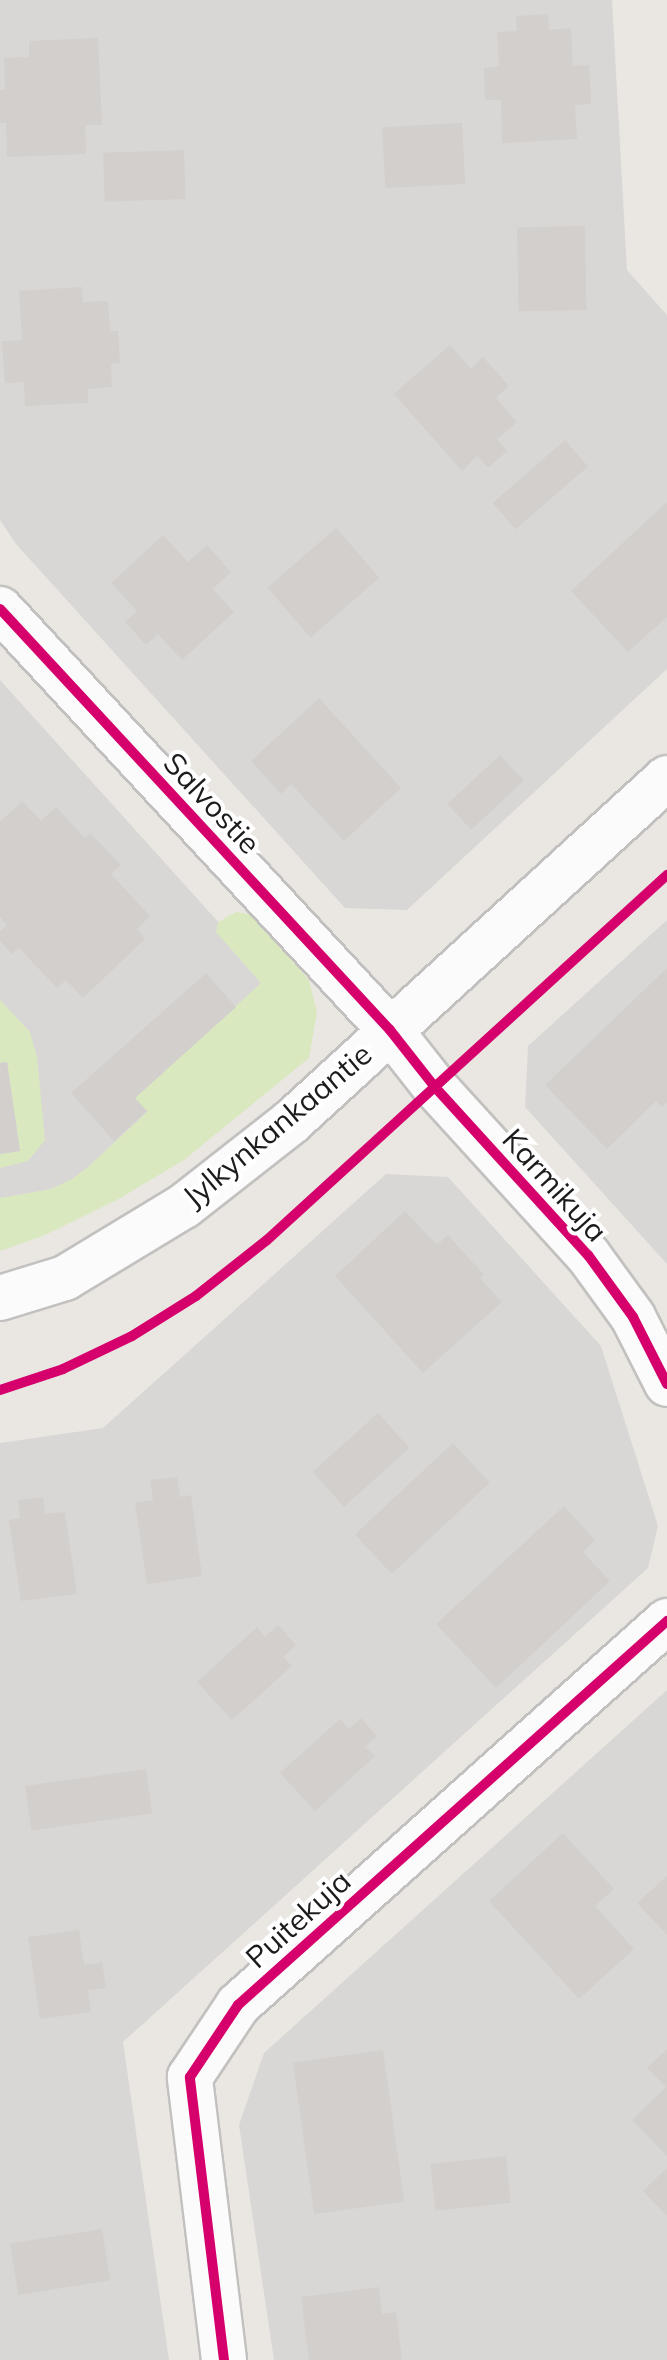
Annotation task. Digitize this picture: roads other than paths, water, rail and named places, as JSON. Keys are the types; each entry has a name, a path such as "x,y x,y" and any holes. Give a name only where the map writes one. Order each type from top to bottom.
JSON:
{"street":[{"name":"Salvostie","path":"0,609 390,1030"},
{"name":"Jylkynkankaantie","path":"0,1298 65,1278 184,1206 290,1123 667,778"},
{"name":"Karmikuja","path":"390,1030 434,1086 588,1255 633,1317 667,1384"},
{"name":"Puitekuja","path":"224,2360 190,2077 238,2005 667,1621"}]}
